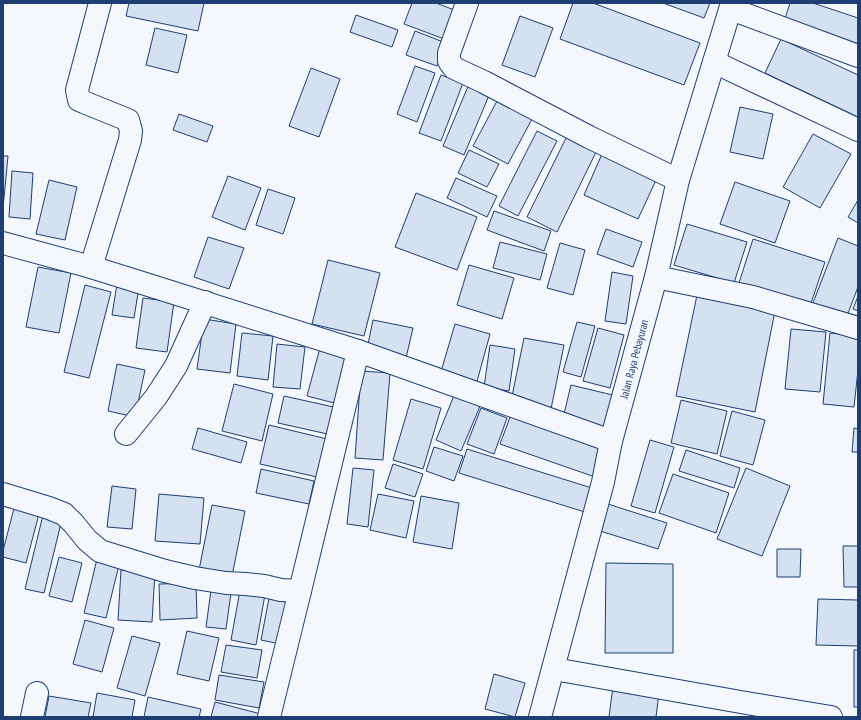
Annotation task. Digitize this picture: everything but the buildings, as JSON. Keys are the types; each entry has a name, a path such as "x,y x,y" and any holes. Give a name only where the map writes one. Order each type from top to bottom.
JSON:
{"street":[{"path":"91,268 123,164 131,131 128,120 79,100 77,90 100,3"},
{"path":"467,3 449,53 448,61 454,68 589,137 678,180"},
{"path":"732,6 858,56"},
{"name":"Jalan Raya Pebayuran","path":"540,717 603,482 611,441 656,277 678,180 732,6"},
{"path":"714,62 858,130"},
{"path":"3,243 205,302 358,351 611,441"},
{"path":"656,277 753,297 858,328"},
{"path":"126,434 156,397 176,366 205,302"},
{"path":"269,717 358,351"},
{"path":"3,494 64,514 87,540 100,551 195,578 226,583 252,584 281,590 300,591"},
{"path":"554,669 831,717"},
{"path":"32,717 37,693"}]}
